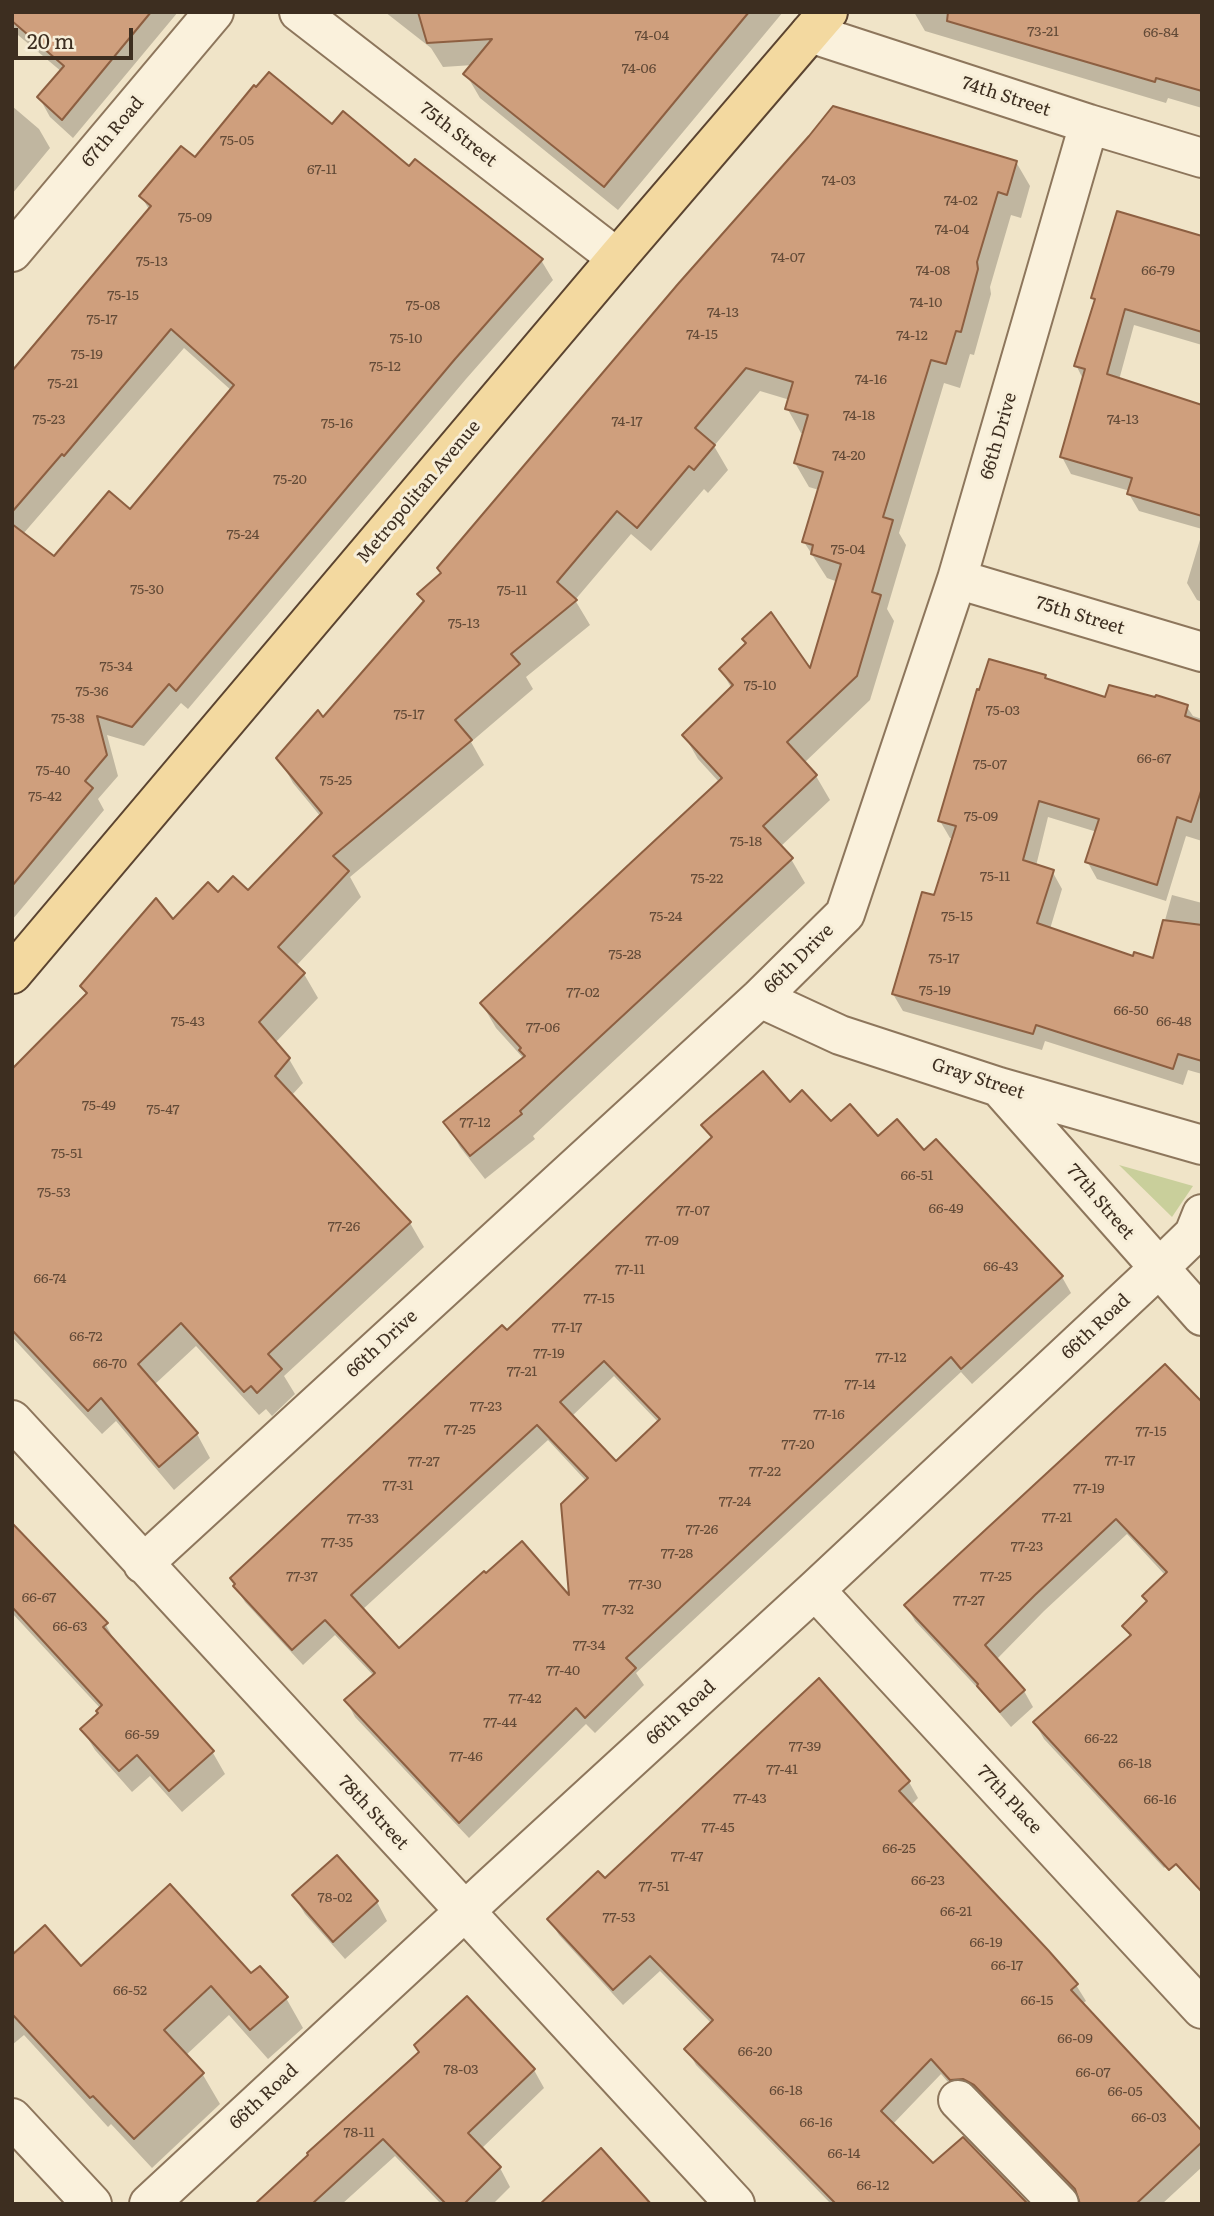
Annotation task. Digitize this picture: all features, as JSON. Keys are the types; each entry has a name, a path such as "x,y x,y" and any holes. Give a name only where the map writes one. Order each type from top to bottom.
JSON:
{"main road":[{"name":"Metropolitan Avenue","path":"12,974 819,23"}],"street":[{"name":"67th Road","path":"12,251 214,12"},
{"name":"75th Street","path":"299,12 617,258"},
{"name":"74th Street","path":"819,23 1089,124 1202,158"},
{"name":"66th Drive","path":"143,1564 760,998 845,914 957,579 1089,124"},
{"name":"75th Street","path":"957,579 1202,652"},
{"name":"Gray Street","path":"760,998 840,1035 999,1087 1202,1144"},
{"name":"77th Street","path":"999,1087 1202,1316"},
{"name":"66th Road","path":"149,2204 815,1590 1158,1269 1194,1234 1202,1214"},
{"name":"78th Street","path":"12,1420 735,2204"},
{"name":"77th Place","path":"815,1590 1202,2009"},
{"path":"958,2100 1059,2204"},
{"path":"12,2118 92,2204"}],"green space":[{"path":"1119,1165 1193,1186 1172,1217"}],"building":[{"path":"12,12 151,12 62,120 37,97 64,66 12,21"},
{"path":"418,12 749,12 604,187 463,74 492,39 427,43"},
{"path":"948,12 1202,12 1202,91 1156,78 1155,82 947,21"},
{"path":"269,72 332,124 343,111 409,166 415,159 543,259 455,359 176,691 169,684 132,727 97,716 107,755 85,781 93,788 12,886 12,524 54,556 109,491 130,509 234,385 171,329 64,456 62,454 12,512 12,371 151,206 139,196 181,146 195,157 254,85 256,87"},
{"path":"833,106 1017,161 1007,195 998,192 977,262 978,269 961,332 956,331 946,364 931,360 883,517 893,520 872,592 881,595 857,676 787,742 817,775 763,826 793,858 520,1111 522,1114 470,1156 443,1122 525,1056 519,1050 521,1048 480,1003 722,778 682,735 733,685 719,669 746,643 742,639 771,612 810,668 841,564 811,554 813,545 802,542 823,472 794,463 808,415 785,409 793,382 746,368 695,428 715,445 694,470 689,466 637,528 617,511 557,582 577,600 511,654 520,664 455,720 472,740 333,856 349,871 278,947 305,973 259,1022 290,1058 275,1076 411,1222 268,1354 282,1369 257,1393 251,1386 244,1392 181,1323 138,1364 198,1433 159,1467 101,1398 88,1411 12,1330 12,1069 87,993 80,986 156,898 173,919 208,882 218,892 233,876 248,890 322,813 276,758 318,710 323,717 424,601 417,594 441,573 437,568"},
{"path":"1117,211 1202,236 1202,332 1125,309 1107,374 1202,405 1202,516 1127,494 1132,478 1060,457 1085,369 1074,366 1095,299 1091,298"},
{"path":"989,659 1046,675 1045,678 1105,697 1109,685 1155,697 1156,695 1188,705 1185,716 1202,722 1202,788 1191,822 1177,817 1157,885 1085,862 1099,819 1039,801 1023,860 1054,870 1037,923 1133,956 1134,952 1153,958 1163,920 1202,925 1202,1061 1178,1054 1173,1069 1036,1025 1033,1034 892,994 922,892 934,895 956,826 938,821 977,689 979,690"},
{"path":"763,1071 790,1102 802,1090 831,1121 850,1104 878,1136 897,1119 924,1150 936,1139 1063,1276 961,1369 951,1357 626,1658 636,1668 585,1718 576,1708 459,1823 344,1700 375,1673 325,1620 292,1650 233,1586 235,1584 230,1578 502,1325 507,1330 712,1137 701,1125","holes":["604,1361 660,1419 616,1461 560,1402","537,1425 588,1478 561,1504 569,1595 522,1541 486,1573 484,1571 399,1648 351,1595"]},
{"path":"1165,1364 1202,1402 1202,1892 1176,1864 1169,1870 1033,1722 1131,1635 1122,1626 1147,1601 1142,1596 1167,1572 1116,1519 985,1645 1025,1690 1000,1712 978,1684 904,1605"},
{"path":"12,1523 108,1623 103,1627 214,1751 169,1791 137,1755 119,1771 80,1729 98,1713 96,1711 102,1705 12,1607"},
{"path":"819,1678 910,1781 899,1791 1048,1950 1078,1984 1071,1990 1202,2131 1202,2142 1136,2204 1080,2204 1075,2189 974,2085 963,2079 950,2080 931,2059 881,2111 933,2163 963,2137 1028,2204 836,2204 684,2049 713,2020 650,1956 613,1990 547,1919 598,1871 605,1878"},
{"path":"337,1855 378,1901 333,1942 292,1895"},
{"path":"170,1884 251,1973 260,1966 288,1997 250,2030 211,1986 164,2030 204,2073 134,2139 93,2096 90,2098 12,2014 12,1955 45,1925 81,1966"},
{"path":"467,1996 535,2069 468,2133 501,2167 464,2204 446,2204 383,2139 312,2204 255,2204 419,2052 414,2045"},
{"path":"601,2148 651,2204 540,2204"}]}
